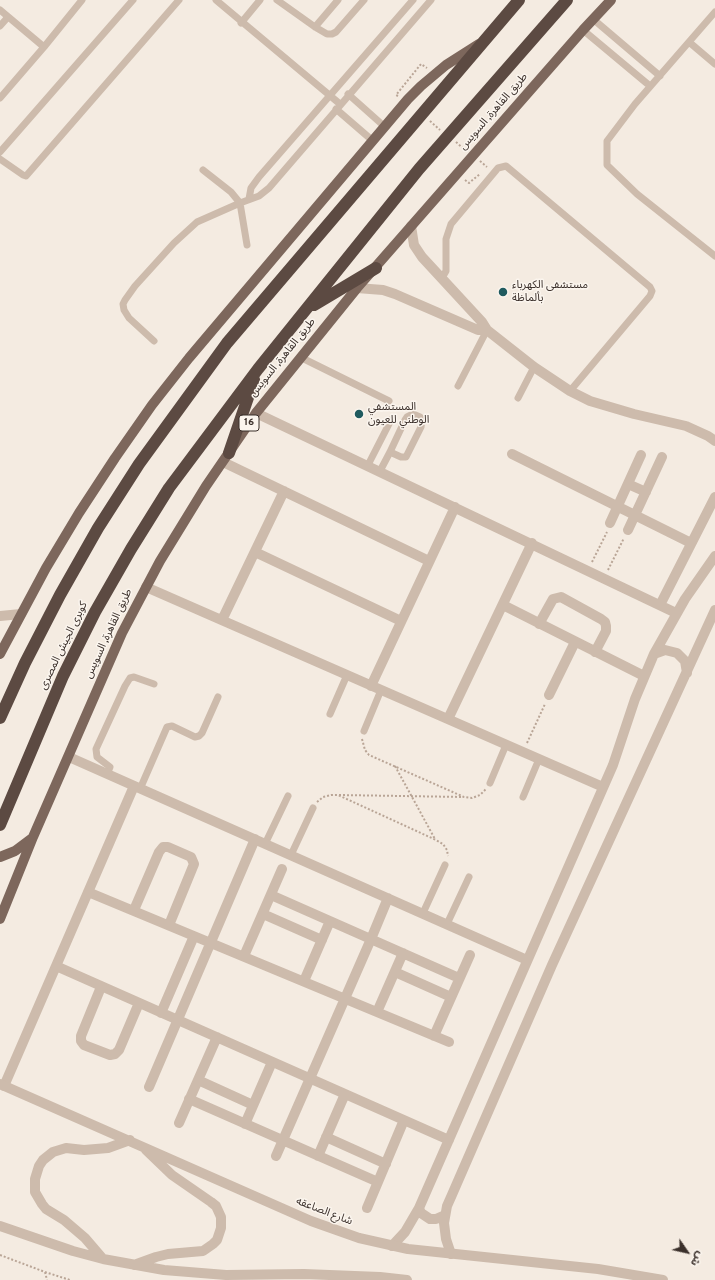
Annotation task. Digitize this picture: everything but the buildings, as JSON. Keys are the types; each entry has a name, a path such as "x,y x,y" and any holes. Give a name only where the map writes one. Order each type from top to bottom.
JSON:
{"highway":[{"path":"0,718 25,663 60,595 98,528 139,464 227,343 276,283 519,0"},
{"name":"طريق القاهرة, السويس","path":"169,488 258,369 419,169 567,0"},
{"name":"16","path":"306,310 376,268"},
{"name":"16","path":"226,457 258,369"},
{"name":"كوبرى الجيش المصرى","path":"0,825 63,676 95,612 131,549 169,488"}],"main road":[{"name":"طريق القاهرة, السويس","path":"1,915 111,656 146,587 183,523 226,457 256,413 357,288 611,0"},
{"path":"0,654 46,568 114,458 189,358 408,99 434,74 459,56 485,41"},
{"path":"0,857 25,845 33,837"}],"street":[{"path":"411,226 412,239 417,251 482,322 487,330 534,367 570,391 590,401 634,414 686,426 708,436 715,441"},
{"path":"357,288 383,290 478,330 487,330"},
{"path":"256,413 368,465 676,613"},
{"path":"512,454 692,543"},
{"path":"610,523 642,455"},
{"path":"226,457 284,491 429,561"},
{"path":"628,530 662,458"},
{"path":"628,484 646,492"},
{"path":"222,620 284,491"},
{"path":"660,605 715,497"},
{"path":"371,686 455,507"},
{"path":"448,720 532,544"},
{"path":"255,552 401,621"},
{"path":"392,1246 410,1225 419,1208 603,787 620,745 627,721 644,676 654,654 676,613 715,556"},
{"path":"146,587 603,787"},
{"path":"539,624 553,599 560,597 601,618 605,622 606,631 595,652"},
{"path":"503,605 644,676"},
{"path":"451,1254 446,1239 445,1215 454,1189 549,972 715,610"},
{"path":"0,616 21,614"},
{"path":"549,695 575,642"},
{"path":"654,654 665,650 677,653 685,661 687,673"},
{"path":"69,757 528,960"},
{"path":"2,1085 88,892 137,788"},
{"path":"150,1087 177,1020 255,840"},
{"path":"134,910 159,852 163,847 168,847 191,857 194,864 169,925"},
{"path":"244,956 282,869"},
{"path":"88,892 449,1042"},
{"path":"271,895 459,978"},
{"path":"276,1156 388,898"},
{"path":"263,914 322,940"},
{"path":"304,981 330,921"},
{"path":"161,1013 194,936"},
{"path":"377,1012 403,953"},
{"path":"434,1036 470,955"},
{"path":"56,966 449,1140"},
{"path":"395,972 451,997"},
{"path":"102,987 81,1036 81,1041 84,1045 110,1055 115,1054 119,1050 139,1003"},
{"path":"179,1122 217,1038"},
{"path":"245,1124 272,1062"},
{"path":"198,1080 253,1105"},
{"name":"شارع الصاعقه","path":"2,1085 142,1145 310,1221 358,1238 392,1246 451,1254 598,1269 663,1280"},
{"path":"318,1156 345,1094"},
{"path":"190,1100 378,1182"},
{"path":"367,1208 404,1120"},
{"path":"326,1137 386,1164"},
{"path":"103,1259 85,1238 64,1220 46,1209 36,1192 34,1179 43,1160 53,1152 66,1148 84,1150 108,1148 130,1140"},
{"path":"134,1265 145,1260 168,1254 203,1251 217,1240 222,1223 219,1211 211,1202 172,1175 142,1145"},
{"path":"419,1208 421,1213 430,1219 436,1219 445,1215"},
{"path":"0,1226 44,1242 103,1259 134,1265 195,1273 407,1280"}],"lane":[{"path":"0,98 82,0"},
{"path":"0,152 133,0"},
{"path":"0,159 26,176 180,0"},
{"path":"216,0 241,23 330,96 338,107 373,142"},
{"path":"241,23 260,0"},
{"path":"277,0 327,34 336,32 364,0"},
{"path":"315,26 338,0"},
{"path":"249,199 251,188 259,177 413,0"},
{"path":"154,341 129,318 124,310 125,300 135,286 174,243 197,222 249,199 260,196 269,188 348,94 431,0"},
{"path":"0,10 44,47"},
{"path":"715,12 650,86 607,141 607,165 637,194 715,256"},
{"path":"0,26 8,17"},
{"path":"593,19 660,76"},
{"path":"583,30 650,86"},
{"path":"689,42 715,64"},
{"path":"348,94 385,126"},
{"path":"442,278 446,271 446,239 451,224 498,168 506,166 650,286 652,291 650,296 570,391"},
{"path":"203,170 231,192 240,203 247,244"},
{"path":"458,386 487,330"},
{"path":"300,357 389,401"},
{"path":"518,398 534,367"},
{"path":"380,471 407,417 413,414 420,417 422,420 421,427 406,457 401,458 390,452"},
{"path":"368,465 391,420"},
{"path":"330,714 346,675"},
{"path":"107,774 110,767 97,757 96,749 130,678 134,676 154,684"},
{"path":"364,731 381,690"},
{"path":"137,788 167,727 172,726 195,737 199,736 202,733 218,697"},
{"path":"490,783 506,745"},
{"path":"523,797 539,759"},
{"path":"265,844 288,796"},
{"path":"291,855 313,808"},
{"path":"423,914 446,865"},
{"path":"446,924 469,877"},
{"path":"243,1280 257,1275"}],"path":[{"path":"396,94 421,64"},
{"path":"469,183 488,167"},
{"path":"588,570 610,523"},
{"path":"604,578 628,530"},
{"path":"522,752 549,695"},
{"path":"364,731 362,744 369,755 464,798"},
{"path":"395,766 436,840"},
{"path":"313,808 323,797 331,795 472,798 480,795 486,790 490,783"},
{"path":"338,795 436,840 447,850 448,858 446,865"},
{"path":"0,1255 44,1272 70,1280"},
{"path":"44,1272 47,1280"}],"place":[{"name":"مستشفى الكهرباء بألماظة","path":"503,292"},
{"name":"المستشفي الوطني للعيون","path":"359,414"}]}
